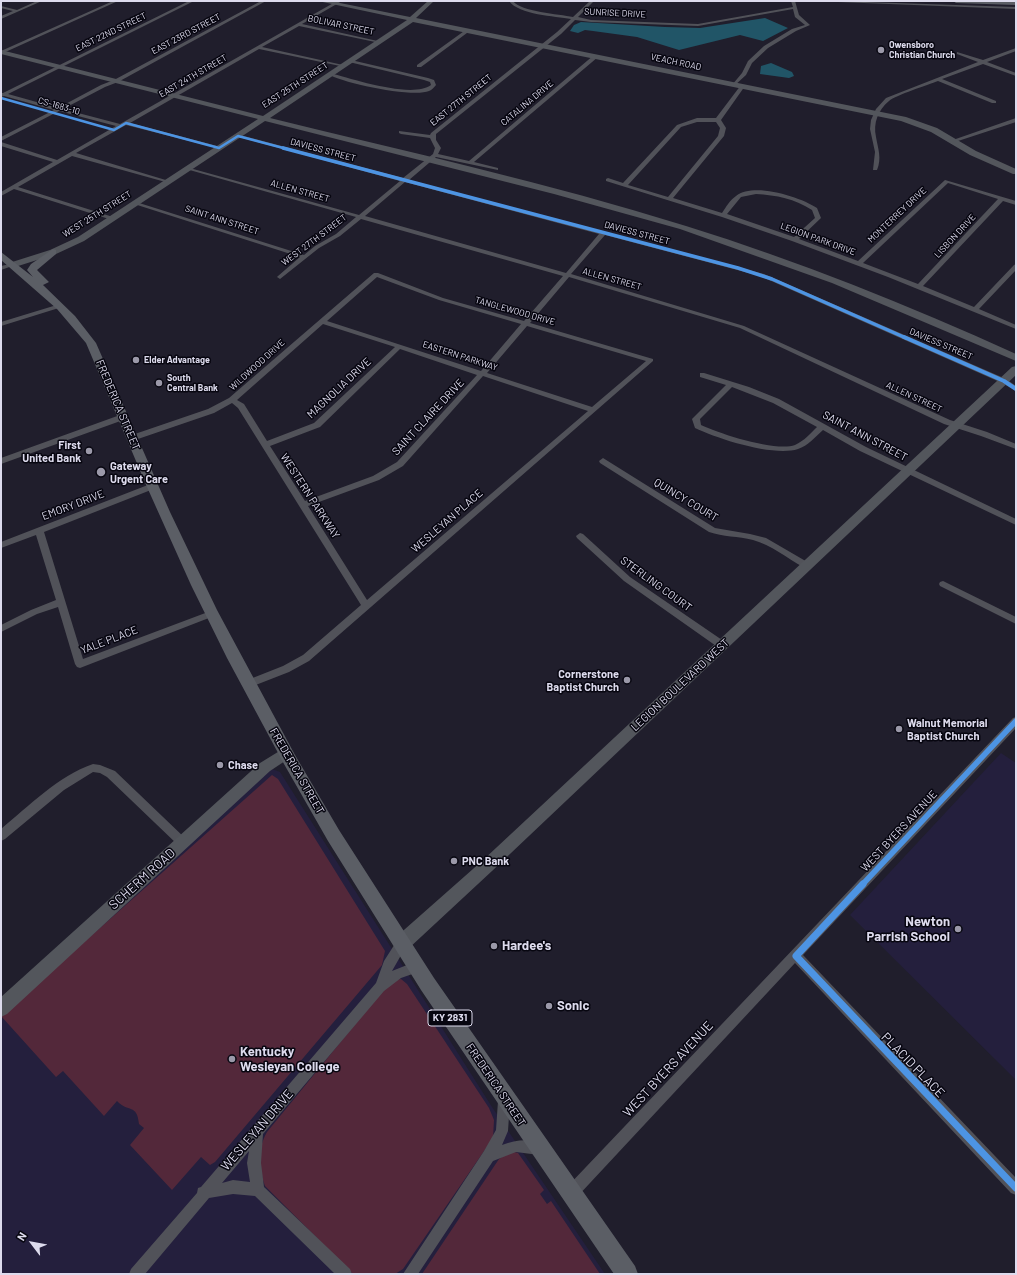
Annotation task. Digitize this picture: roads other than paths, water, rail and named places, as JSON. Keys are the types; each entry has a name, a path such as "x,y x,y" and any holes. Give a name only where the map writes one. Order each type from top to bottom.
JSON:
{"main road":[{"path":"956,1 1016,3"},
{"path":"44,292 49,286 32,270 34,266 53,252"},
{"name":"FREDERICA STREET","path":"1,255 7,266 44,292 60,306 78,325 91,343 153,486 211,614 286,753 343,850 417,967 627,1274"}],"street":[{"path":"1,18 40,1"},
{"path":"2,53 116,1"},
{"name":"EAST 22ND STREET","path":"1,95 50,68 59,66 192,1"},
{"name":"EAST 23RD STREET","path":"1,139 57,112 264,1"},
{"name":"VEACH ROAD","path":"321,1 338,2 413,19 876,113 919,124 973,153 1016,171"},
{"name":"EAST 25TH STREET","path":"167,182 380,42 413,19 431,1"},
{"name":"SUNRISE DRIVE","path":"511,1 514,5 522,9 607,22 698,25 794,8"},
{"name":"EAST 27TH STREET","path":"432,157 438,148 432,137 440,128 544,45 576,18 592,1"},
{"path":"732,84 750,62 772,42 808,25 800,20 794,8 793,1"},
{"path":"838,1 906,2 1016,8"},
{"name":"EAST 24TH STREET","path":"1,194 338,2"},
{"path":"1,7 17,11"},
{"name":"BOLIVAR STREET","path":"298,25 380,42"},
{"path":"419,66 469,30"},
{"path":"259,48 343,66"},
{"path":"875,169 878,160 872,125 876,113 881,106 892,97 1016,48"},
{"path":"2,53 263,118 432,157 619,208 722,240 888,301 1016,358"},
{"path":"959,53 1016,75"},
{"name":"CATALINA DRIVE","path":"470,163 596,56"},
{"path":"330,74 409,92 422,92 432,88 434,83 426,79 350,61"},
{"path":"937,79 994,102"},
{"path":"718,120 743,86"},
{"name":"CS-1683-10","path":"1,95 114,130"},
{"path":"57,112 120,126"},
{"name":"EAST 23RD STREET","path":"1,144 57,112"},
{"path":"624,185 679,126 697,120 718,120"},
{"path":"669,199 721,136 723,128 718,120"},
{"path":"953,141 1016,120"},
{"path":"126,123 219,148"},
{"path":"401,132 432,137"},
{"name":"DAVIESS STREET","path":"238,136 762,275 1004,381 1016,389"},
{"path":"1,144 56,163"},
{"path":"1,149 56,163"},
{"path":"72,154 167,182"},
{"path":"360,217 432,157 470,163 496,170"},
{"name":"ALLEN STREET","path":"188,168 567,275 742,327 957,425 1016,447"},
{"name":"LEGION PARK DRIVE","path":"608,180 723,215 796,240 920,286 1016,327"},
{"name":"MONTERREY DRIVE","path":"859,263 947,181 1002,198"},
{"name":"WEST 25TH STREET","path":"7,266 53,252 81,238 167,182"},
{"path":"13,187 111,218"},
{"path":"723,215 736,199 749,193 769,194 806,203 815,209 818,218 796,240"},
{"path":"1002,198 1016,203"},
{"name":"LISBON DRIVE","path":"920,286 1002,198"},
{"name":"SAINT ANN STREET","path":"134,203 304,256"},
{"name":"WEST 27TH STREET","path":"280,277 304,256 338,234 360,217"},
{"name":"SAINT CLAIRE DRIVE","path":"302,505 376,478 394,469 413,451 483,373 604,232"},
{"path":"975,309 1016,266"},
{"name":"WILDWOOD DRIVE","path":"132,438 211,411 232,400 376,274"},
{"name":"TANGLEWOOD DRIVE","path":"376,274 441,299 526,323 578,340 652,360"},
{"path":"1,324 60,306"},
{"name":"EASTERN PARKWAY","path":"321,321 593,410"},
{"name":"MAGNOLIA DRIVE","path":"265,445 317,425 400,346"},
{"name":"WESLEYAN PLACE","path":"248,684 286,669 306,658 652,360"},
{"name":"LEGION BOULEVARD WEST","path":"402,943 722,646 806,565 1016,369"},
{"name":"SAINT ANN STREET","path":"702,375 776,401 863,450 1016,522"},
{"path":"731,384 696,418 698,426 718,435 787,449 800,446 822,426"},
{"name":"WESTERN PARKWAY","path":"232,400 241,406 366,606"},
{"path":"1,461 123,418"},
{"name":"QUINCY COURT","path":"603,461 712,530 730,535 757,538 775,546 806,565"},
{"name":"EMORY DRIVE","path":"1,545 153,486"},
{"name":"YALE PLACE","path":"39,530 80,664 211,614"},
{"name":"STERLING COURT","path":"580,536 627,579 722,646"},
{"path":"943,584 1016,621"},
{"path":"1,628 34,612 61,602"},
{"name":"WEST BYERS AVENUE","path":"571,1193 796,956 1016,720"},
{"name":"SCHERM ROAD","path":"1,1008 265,767 286,753"},
{"path":"1,836 75,777 84,771 94,768 103,769 111,774 182,842"},
{"name":"WESLEYAN DRIVE","path":"380,987 388,965 402,943"},
{"name":"PLACID PLACE","path":"796,956 1016,1188"},
{"name":"WESLEYAN DRIVE","path":"136,1274 203,1193 380,987 398,973 417,967"},
{"path":"410,1274 489,1156 502,1131 504,1096"},
{"path":"258,1129 254,1163 258,1190"},
{"path":"489,1156 516,1146 541,1150"},
{"path":"203,1193 233,1187 258,1190 345,1274"}],"water":[{"path":"765,18 788,28 763,41 740,35 679,50 637,37 585,30 578,33 570,31 574,25 581,22 700,28"},
{"path":"771,63 792,72 794,76 789,78 760,74 761,66"}],"place":[{"name":"Owensboro Christian Church","path":"881,50"},
{"name":"Elder Advantage","path":"136,360"},
{"name":"South Central Bank","path":"159,383"},
{"name":"First United Bank","path":"89,451"},
{"name":"Gateway Urgent Care","path":"101,472"},
{"name":"Cornerstone Baptist Church","path":"627,680"},
{"name":"Walnut Memorial Baptist Church","path":"899,729"},
{"name":"Chase","path":"220,765"},
{"name":"PNC Bank","path":"454,861"},
{"name":"Newton Parrish School","path":"958,929"},
{"name":"Hardee's","path":"494,946"},
{"name":"Sonic","path":"549,1006"},
{"name":"Kentucky Wesleyan College","path":"232,1059"}]}
